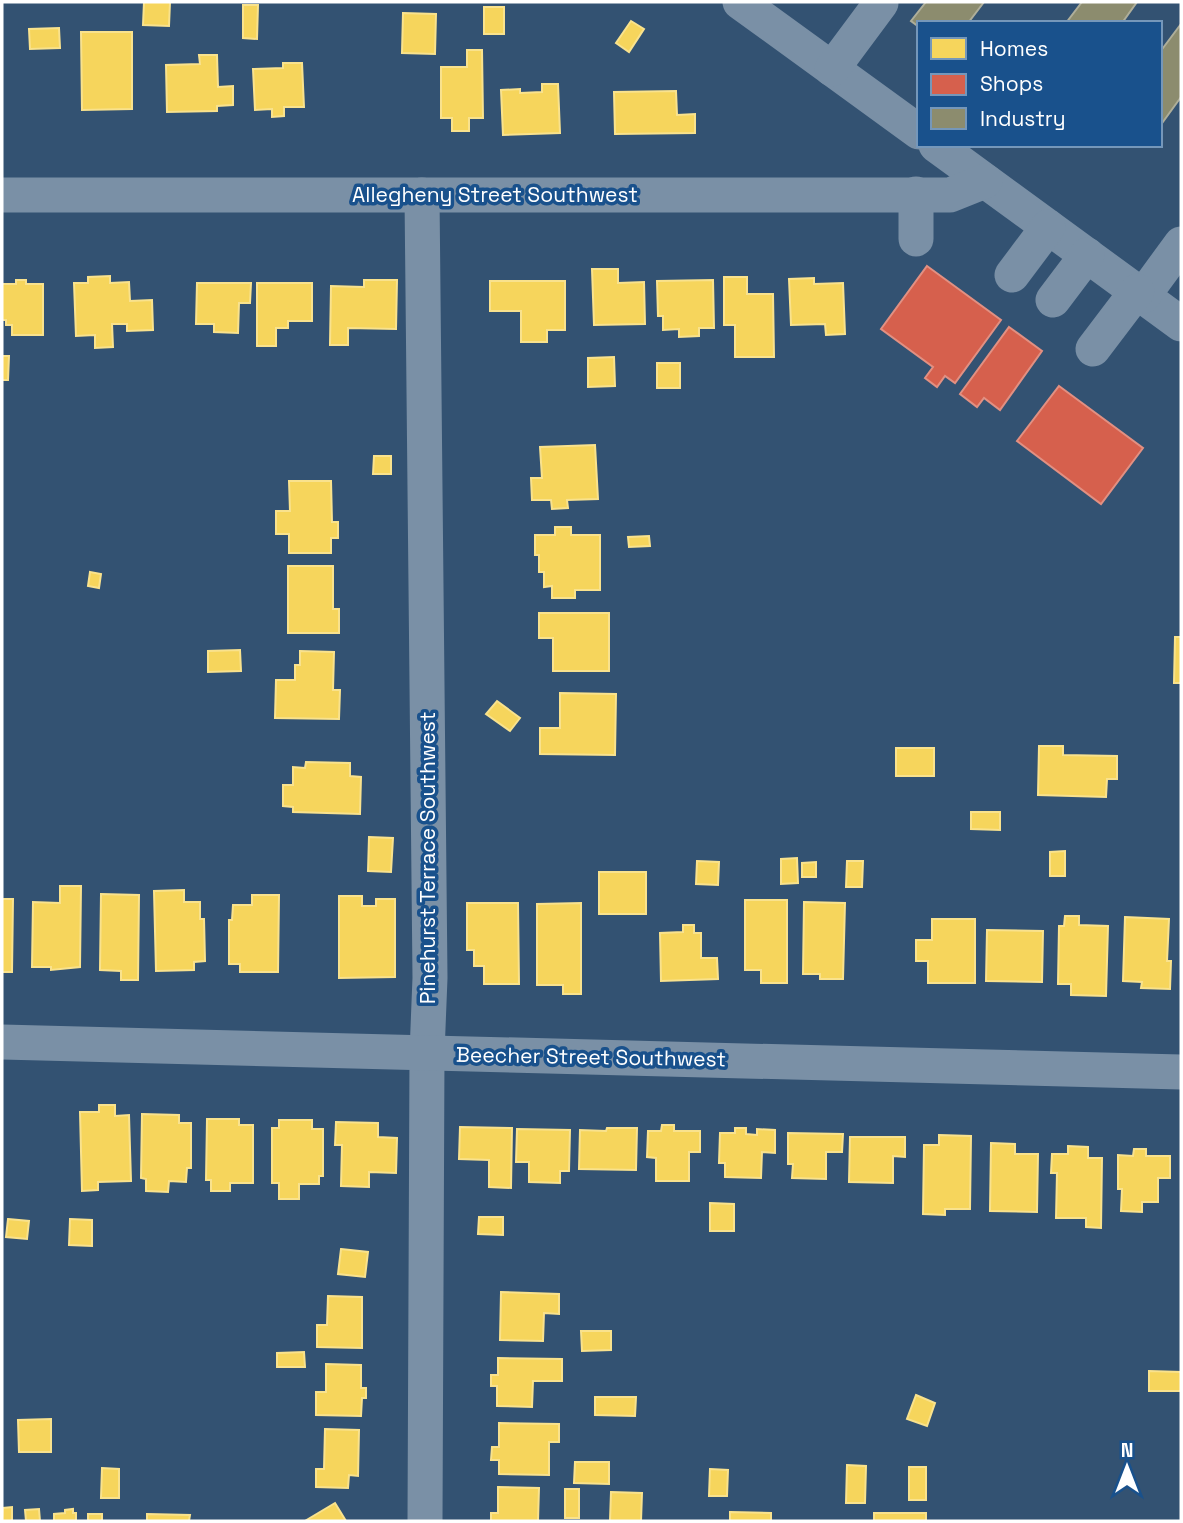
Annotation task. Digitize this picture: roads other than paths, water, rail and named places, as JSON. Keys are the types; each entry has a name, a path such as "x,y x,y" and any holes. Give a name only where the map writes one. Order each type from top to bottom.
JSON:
{"street":[{"path":"740,2 917,130"},
{"path":"832,69 881,3"},
{"path":"940,147 1181,324"},
{"name":"Allegheny Street Southwest","path":"2,195 950,195 985,181"},
{"path":"915,194 915,239"},
{"name":"Pinehurst Terrace Southwest","path":"422,195 430,978 427,1053 425,1521"},
{"path":"1012,275 1048,227"},
{"path":"1093,349 1181,244"},
{"path":"1053,300 1087,255"},
{"name":"Beecher Street Southwest","path":"2,1042 1181,1072"}]}
